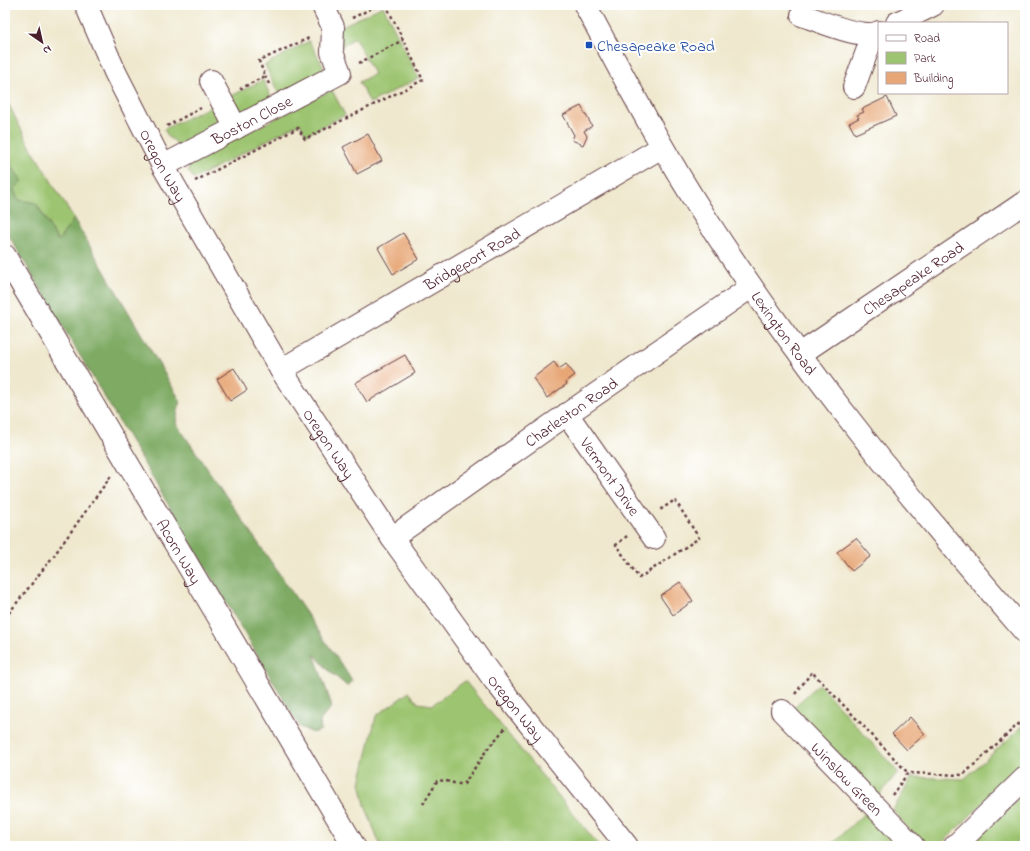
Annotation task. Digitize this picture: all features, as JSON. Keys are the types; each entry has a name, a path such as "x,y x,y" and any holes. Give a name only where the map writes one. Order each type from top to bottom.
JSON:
{"street":[{"name":"Oregon Way","path":"86,5 115,72 163,166 281,370 392,538 495,681 628,846"},
{"name":"Lexington Road","path":"585,5 662,146 706,219 751,287 800,354 939,532 1025,632"},
{"path":"899,22 933,5"},
{"path":"802,15 837,28 876,33 854,87"},
{"path":"328,17 332,52 340,73"},
{"name":"Boston Close","path":"163,166 340,73"},
{"path":"215,90 236,128"},
{"name":"Bridgeport Road","path":"281,370 662,146"},
{"name":"Chesapeake Road","path":"800,354 1025,202"},
{"name":"Acorn Way","path":"5,256 354,846"},
{"name":"Charleston Road","path":"392,538 567,414 659,352 751,287"},
{"name":"Vermont Drive","path":"567,414 654,538"},
{"name":"Winslow Green","path":"782,711 913,846"},
{"path":"955,846 1025,778"}],"path":[{"path":"148,135 215,90 266,76 259,61 328,17 379,5"},
{"path":"177,190 298,128 305,138 423,80 386,5"},
{"path":"340,73 403,40"},
{"path":"5,618 55,554 77,521 124,458"},
{"path":"782,711 812,672 908,773 962,775 1025,718"},
{"path":"423,804 437,781 444,780 456,785 464,784 486,751 520,712"},
{"path":"879,811 908,773"},
{"path":"1023,846 1025,841"}],"green space":[{"path":"383,6 419,78 370,103 359,82 374,74 355,38 340,47 338,28"},
{"path":"309,41 326,71 279,95 265,65"},
{"path":"263,80 272,99 241,113 233,109 227,98"},
{"path":"332,90 345,115 306,135 300,123 194,179 188,171 191,161"},
{"path":"5,97 27,141 74,219 58,241 36,203 19,200 14,190 11,166 5,156"},
{"path":"216,104 221,115 218,128 178,147 175,141 169,138 164,129"},
{"path":"5,156 22,181 14,190 19,200 36,203 58,241 74,219 180,400 176,423 352,680 347,686 329,671 314,654 332,706 320,721 321,730 313,733 300,727 5,229"},
{"path":"465,681 597,843 596,846 380,846 365,805 360,783 376,716 409,692 418,703 432,705"},
{"path":"819,684 898,772 878,796 793,708"},
{"path":"1025,724 1025,762 941,844 926,843 920,839 909,829 893,810 912,777 964,779"},
{"path":"1025,792 1025,834 1016,842 1017,846 967,846"},
{"path":"868,810 902,846 829,846"}],"building":[{"path":"887,97 896,116 855,134 849,123 859,118 857,115 864,112 862,109"},
{"path":"581,106 592,126 584,131 587,136 583,145 572,140 574,135 563,115"},
{"path":"368,134 382,161 357,174 343,147"},
{"path":"403,233 419,259 393,274 378,248"},
{"path":"405,355 415,373 367,402 355,383"},
{"path":"554,362 559,369 566,364 575,375 566,382 567,384 547,398 533,378"},
{"path":"234,368 247,390 230,401 217,379"},
{"path":"856,538 871,556 852,571 837,552"},
{"path":"680,582 693,601 673,615 660,596"},
{"path":"910,717 925,734 907,750 892,734"}],"place":[{"name":"Chesapeake Road","path":"589,45"}]}
